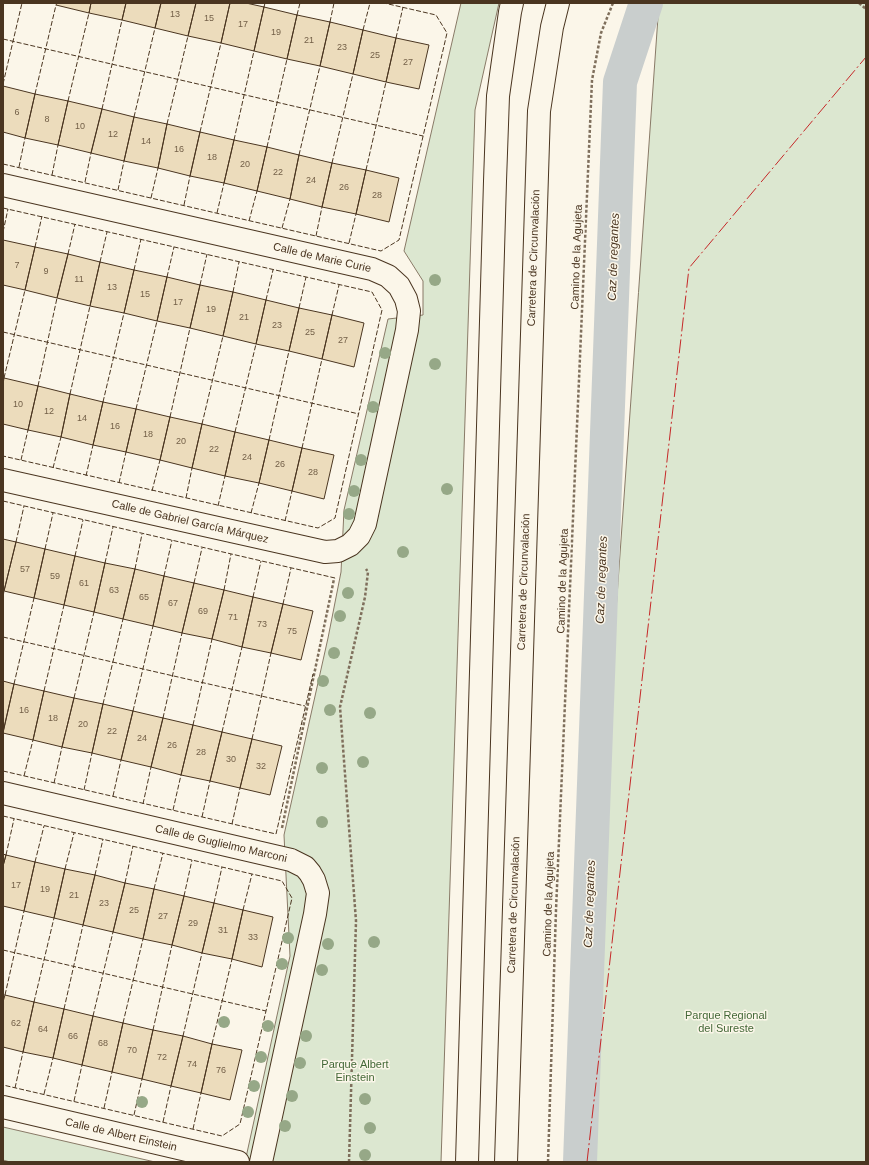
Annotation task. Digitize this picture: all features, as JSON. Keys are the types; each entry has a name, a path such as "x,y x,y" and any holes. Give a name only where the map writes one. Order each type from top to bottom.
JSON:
{"main road":[{"path":"467,1162 498,96 512,3"},
{"name":"Carretera de Circunvalación","path":"506,1162 539,111 552,27 558,3"},
{"name":"Calle de Marie Curie","path":"3,185 372,269 388,276 399,286 406,299 409,311 407,330 365,524"},
{"name":"Calle de Gabriel García Márquez","path":"3,480 325,552 338,551 350,545 359,536 365,524"},
{"name":"Calle de Guglielmo Marconi","path":"3,793 291,860 305,867 310,873 317,886 318,899 261,1162"},
{"name":"Calle de Albert Einstein","path":"3,1107 238,1162"}],"path":[{"name":"Camino de la Agujeta","path":"548,1162 556,910 592,80 601,33 613,3"},
{"path":"859,3 866,9"},
{"path":"349,1162 356,921 340,707 365,597 368,572 364,567"},
{"path":"281,831 335,574"}],"green space":[{"name":"Parque Albert Einstein","path":"461,3 499,3 475,110 441,1162 245,1162 290,956 284,835 328,638 341,572 344,510 388,319 423,315 423,281 404,251"},
{"name":"Parque Regional del Sureste","path":"659,3 866,3 866,1162 577,1162"},
{"path":"3,1127 155,1162 10,1162 3,1160"}],"building":[{"path":"57,3 91,3 89,13 56,5"},
{"path":"91,3 126,3 122,20 89,13"},
{"path":"126,3 161,3 155,28 122,20"},
{"path":"161,3 196,3 188,36 155,28"},
{"path":"196,3 230,3 221,43 188,36"},
{"path":"230,3 246,3 264,7 254,51 221,43"},
{"path":"264,7 297,15 287,59 254,51"},
{"path":"297,15 330,22 320,66 287,59"},
{"path":"330,22 363,30 353,74 320,66"},
{"path":"363,30 396,38 386,82 353,74"},
{"path":"396,38 429,45 419,89 386,82"},
{"path":"3,86 35,94 25,138 3,132"},
{"path":"35,94 68,101 58,145 25,138"},
{"path":"68,101 102,109 91,153 58,145"},
{"path":"102,109 134,117 124,161 91,153"},
{"path":"134,117 167,124 158,168 124,161"},
{"path":"167,124 200,132 190,176 158,168"},
{"path":"200,132 234,140 224,183 190,176"},
{"path":"234,140 267,147 257,191 224,183"},
{"path":"267,147 299,155 290,199 257,191"},
{"path":"299,155 332,163 322,207 290,199"},
{"path":"332,163 366,170 356,214 322,207"},
{"path":"366,170 399,178 389,222 356,214"},
{"path":"3,240 35,247 25,290 3,285"},
{"path":"35,247 68,254 57,298 25,290"},
{"path":"68,254 100,262 90,306 57,298"},
{"path":"100,262 134,270 124,313 90,306"},
{"path":"134,270 167,277 157,321 124,313"},
{"path":"167,277 200,285 190,328 157,321"},
{"path":"200,285 233,292 223,336 190,328"},
{"path":"233,292 266,300 256,344 223,336"},
{"path":"266,300 299,308 289,351 256,344"},
{"path":"299,308 332,315 322,359 289,351"},
{"path":"332,315 364,323 354,367 322,359"},
{"path":"4,378 38,386 28,430 3,424"},
{"path":"38,386 70,394 61,437 28,430"},
{"path":"70,394 103,402 93,445 61,437"},
{"path":"103,402 136,409 126,452 93,445"},
{"path":"136,409 170,417 160,460 126,452"},
{"path":"170,417 202,424 192,468 160,460"},
{"path":"202,424 235,432 225,476 192,468"},
{"path":"235,432 269,440 259,483 225,476"},
{"path":"269,440 302,448 292,491 259,483"},
{"path":"302,448 334,455 324,499 292,491"},
{"path":"3,539 16,542 4,591 3,591"},
{"path":"16,542 45,549 34,598 4,591"},
{"path":"45,549 75,556 64,605 34,598"},
{"path":"75,556 105,563 94,612 64,605"},
{"path":"105,563 135,569 123,619 94,612"},
{"path":"135,569 164,576 153,626 123,619"},
{"path":"164,576 194,583 182,633 153,626"},
{"path":"194,583 224,590 212,639 182,633"},
{"path":"224,590 253,597 242,647 212,639"},
{"path":"253,597 283,604 271,653 242,647"},
{"path":"283,604 313,611 301,660 271,653"},
{"path":"3,681 14,684 3,732"},
{"path":"14,684 44,691 33,740 3,733"},
{"path":"44,691 74,698 62,747 33,740"},
{"path":"74,698 103,704 92,753 62,747"},
{"path":"103,704 133,711 121,760 92,753"},
{"path":"133,711 163,718 151,767 121,760"},
{"path":"163,718 193,725 181,775 151,767"},
{"path":"193,725 222,732 210,781 181,775"},
{"path":"222,732 252,739 240,788 210,781"},
{"path":"252,739 282,746 270,795 240,788"},
{"path":"3,854 6,855 3,866"},
{"path":"6,855 35,862 24,911 3,906 3,866"},
{"path":"35,862 65,869 54,918 24,911"},
{"path":"65,869 95,875 83,925 54,918"},
{"path":"95,875 125,883 113,932 83,925"},
{"path":"125,883 154,889 143,939 113,932"},
{"path":"154,889 184,896 172,945 143,939"},
{"path":"184,896 214,903 202,953 172,945"},
{"path":"214,903 243,910 232,959 202,953"},
{"path":"243,910 273,917 262,967 232,959"},
{"path":"5,995 34,1002 23,1052 3,1047 3,1002"},
{"path":"34,1002 64,1009 53,1058 23,1052"},
{"path":"64,1009 93,1016 82,1065 53,1058"},
{"path":"93,1016 123,1023 112,1072 82,1065"},
{"path":"123,1023 153,1030 142,1079 112,1072"},
{"path":"153,1030 183,1036 171,1086 142,1079"},
{"path":"183,1036 212,1044 201,1093 171,1086"},
{"path":"212,1044 242,1050 230,1100 201,1093"}],"waterway":[{"name":"Caz de regantes","path":"580,1162 620,82 646,3"}],"fence":[{"path":"3,84 22,3"},
{"path":"264,7 265,3"},
{"path":"297,15 300,3"},
{"path":"330,22 334,3"},
{"path":"363,30 370,3"},
{"path":"3,164 381,251 399,240 447,33 436,15 384,3"},
{"path":"35,94 56,5"},
{"path":"396,38 403,7"},
{"path":"68,101 89,13"},
{"path":"102,109 122,20"},
{"path":"134,117 155,28"},
{"path":"167,124 188,36"},
{"path":"3,39 423,136"},
{"path":"200,132 221,43"},
{"path":"234,140 254,51"},
{"path":"267,147 287,59"},
{"path":"299,155 320,66"},
{"path":"332,163 353,74"},
{"path":"366,170 386,82"},
{"path":"19,167 25,138"},
{"path":"52,175 58,145"},
{"path":"85,182 91,153"},
{"path":"118,190 124,161"},
{"path":"151,198 158,168"},
{"path":"184,205 190,176"},
{"path":"217,213 224,183"},
{"path":"249,221 257,191"},
{"path":"282,228 290,199"},
{"path":"316,236 322,207"},
{"path":"3,208 372,292 382,310 335,518 318,528 3,456"},
{"path":"3,232 8,209"},
{"path":"349,243 356,214"},
{"path":"35,247 42,216"},
{"path":"68,254 75,224"},
{"path":"100,262 107,232"},
{"path":"134,270 141,239"},
{"path":"167,277 174,247"},
{"path":"200,285 207,254"},
{"path":"233,292 239,262"},
{"path":"266,300 273,270"},
{"path":"299,308 306,277"},
{"path":"332,315 339,285"},
{"path":"4,378 25,290"},
{"path":"38,386 57,298"},
{"path":"70,394 90,306"},
{"path":"103,402 124,313"},
{"path":"136,409 157,321"},
{"path":"170,417 190,328"},
{"path":"3,332 359,414"},
{"path":"202,424 223,336"},
{"path":"235,432 256,344"},
{"path":"269,440 289,351"},
{"path":"302,448 322,359"},
{"path":"21,460 28,430"},
{"path":"53,468 61,437"},
{"path":"86,476 93,445"},
{"path":"119,483 126,452"},
{"path":"152,491 160,460"},
{"path":"186,498 192,468"},
{"path":"218,506 225,476"},
{"path":"251,513 259,483"},
{"path":"285,521 292,491"},
{"path":"3,501 335,579"},
{"path":"16,542 24,506"},
{"path":"45,549 53,513"},
{"path":"75,556 83,520"},
{"path":"105,563 113,527"},
{"path":"135,569 142,534"},
{"path":"164,576 172,540"},
{"path":"194,583 202,548"},
{"path":"224,590 231,554"},
{"path":"253,597 261,561"},
{"path":"283,604 291,568"},
{"path":"3,597 4,591"},
{"path":"14,684 34,598"},
{"path":"44,691 64,605"},
{"path":"74,698 94,612"},
{"path":"103,704 123,619"},
{"path":"133,711 153,626"},
{"path":"163,718 182,633"},
{"path":"3,637 305,706"},
{"path":"193,725 212,639"},
{"path":"222,732 242,647"},
{"path":"252,739 271,653"},
{"path":"3,771 276,834 313,674"},
{"path":"24,776 33,740"},
{"path":"54,783 62,747"},
{"path":"84,790 92,753"},
{"path":"113,796 121,760"},
{"path":"143,804 151,767"},
{"path":"173,810 181,775"},
{"path":"202,817 210,781"},
{"path":"232,824 240,788"},
{"path":"3,816 282,881 292,898 240,1124 222,1136 3,1085"},
{"path":"6,855 14,819"},
{"path":"35,862 44,826"},
{"path":"65,869 74,833"},
{"path":"95,875 103,839"},
{"path":"125,883 133,846"},
{"path":"154,889 163,853"},
{"path":"184,896 192,860"},
{"path":"214,903 222,867"},
{"path":"243,910 252,874"},
{"path":"5,995 24,911"},
{"path":"34,1002 54,918"},
{"path":"64,1009 83,925"},
{"path":"93,1016 113,932"},
{"path":"123,1023 143,939"},
{"path":"153,1030 172,945"},
{"path":"3,950 266,1011"},
{"path":"183,1036 202,953"},
{"path":"212,1044 232,959"},
{"path":"15,1088 23,1052"},
{"path":"44,1094 53,1058"},
{"path":"74,1101 82,1065"},
{"path":"104,1108 112,1072"},
{"path":"134,1115 142,1079"},
{"path":"163,1122 171,1086"},
{"path":"193,1129 201,1093"}],"power":[{"path":"587,1162 689,268 866,57"}]}
